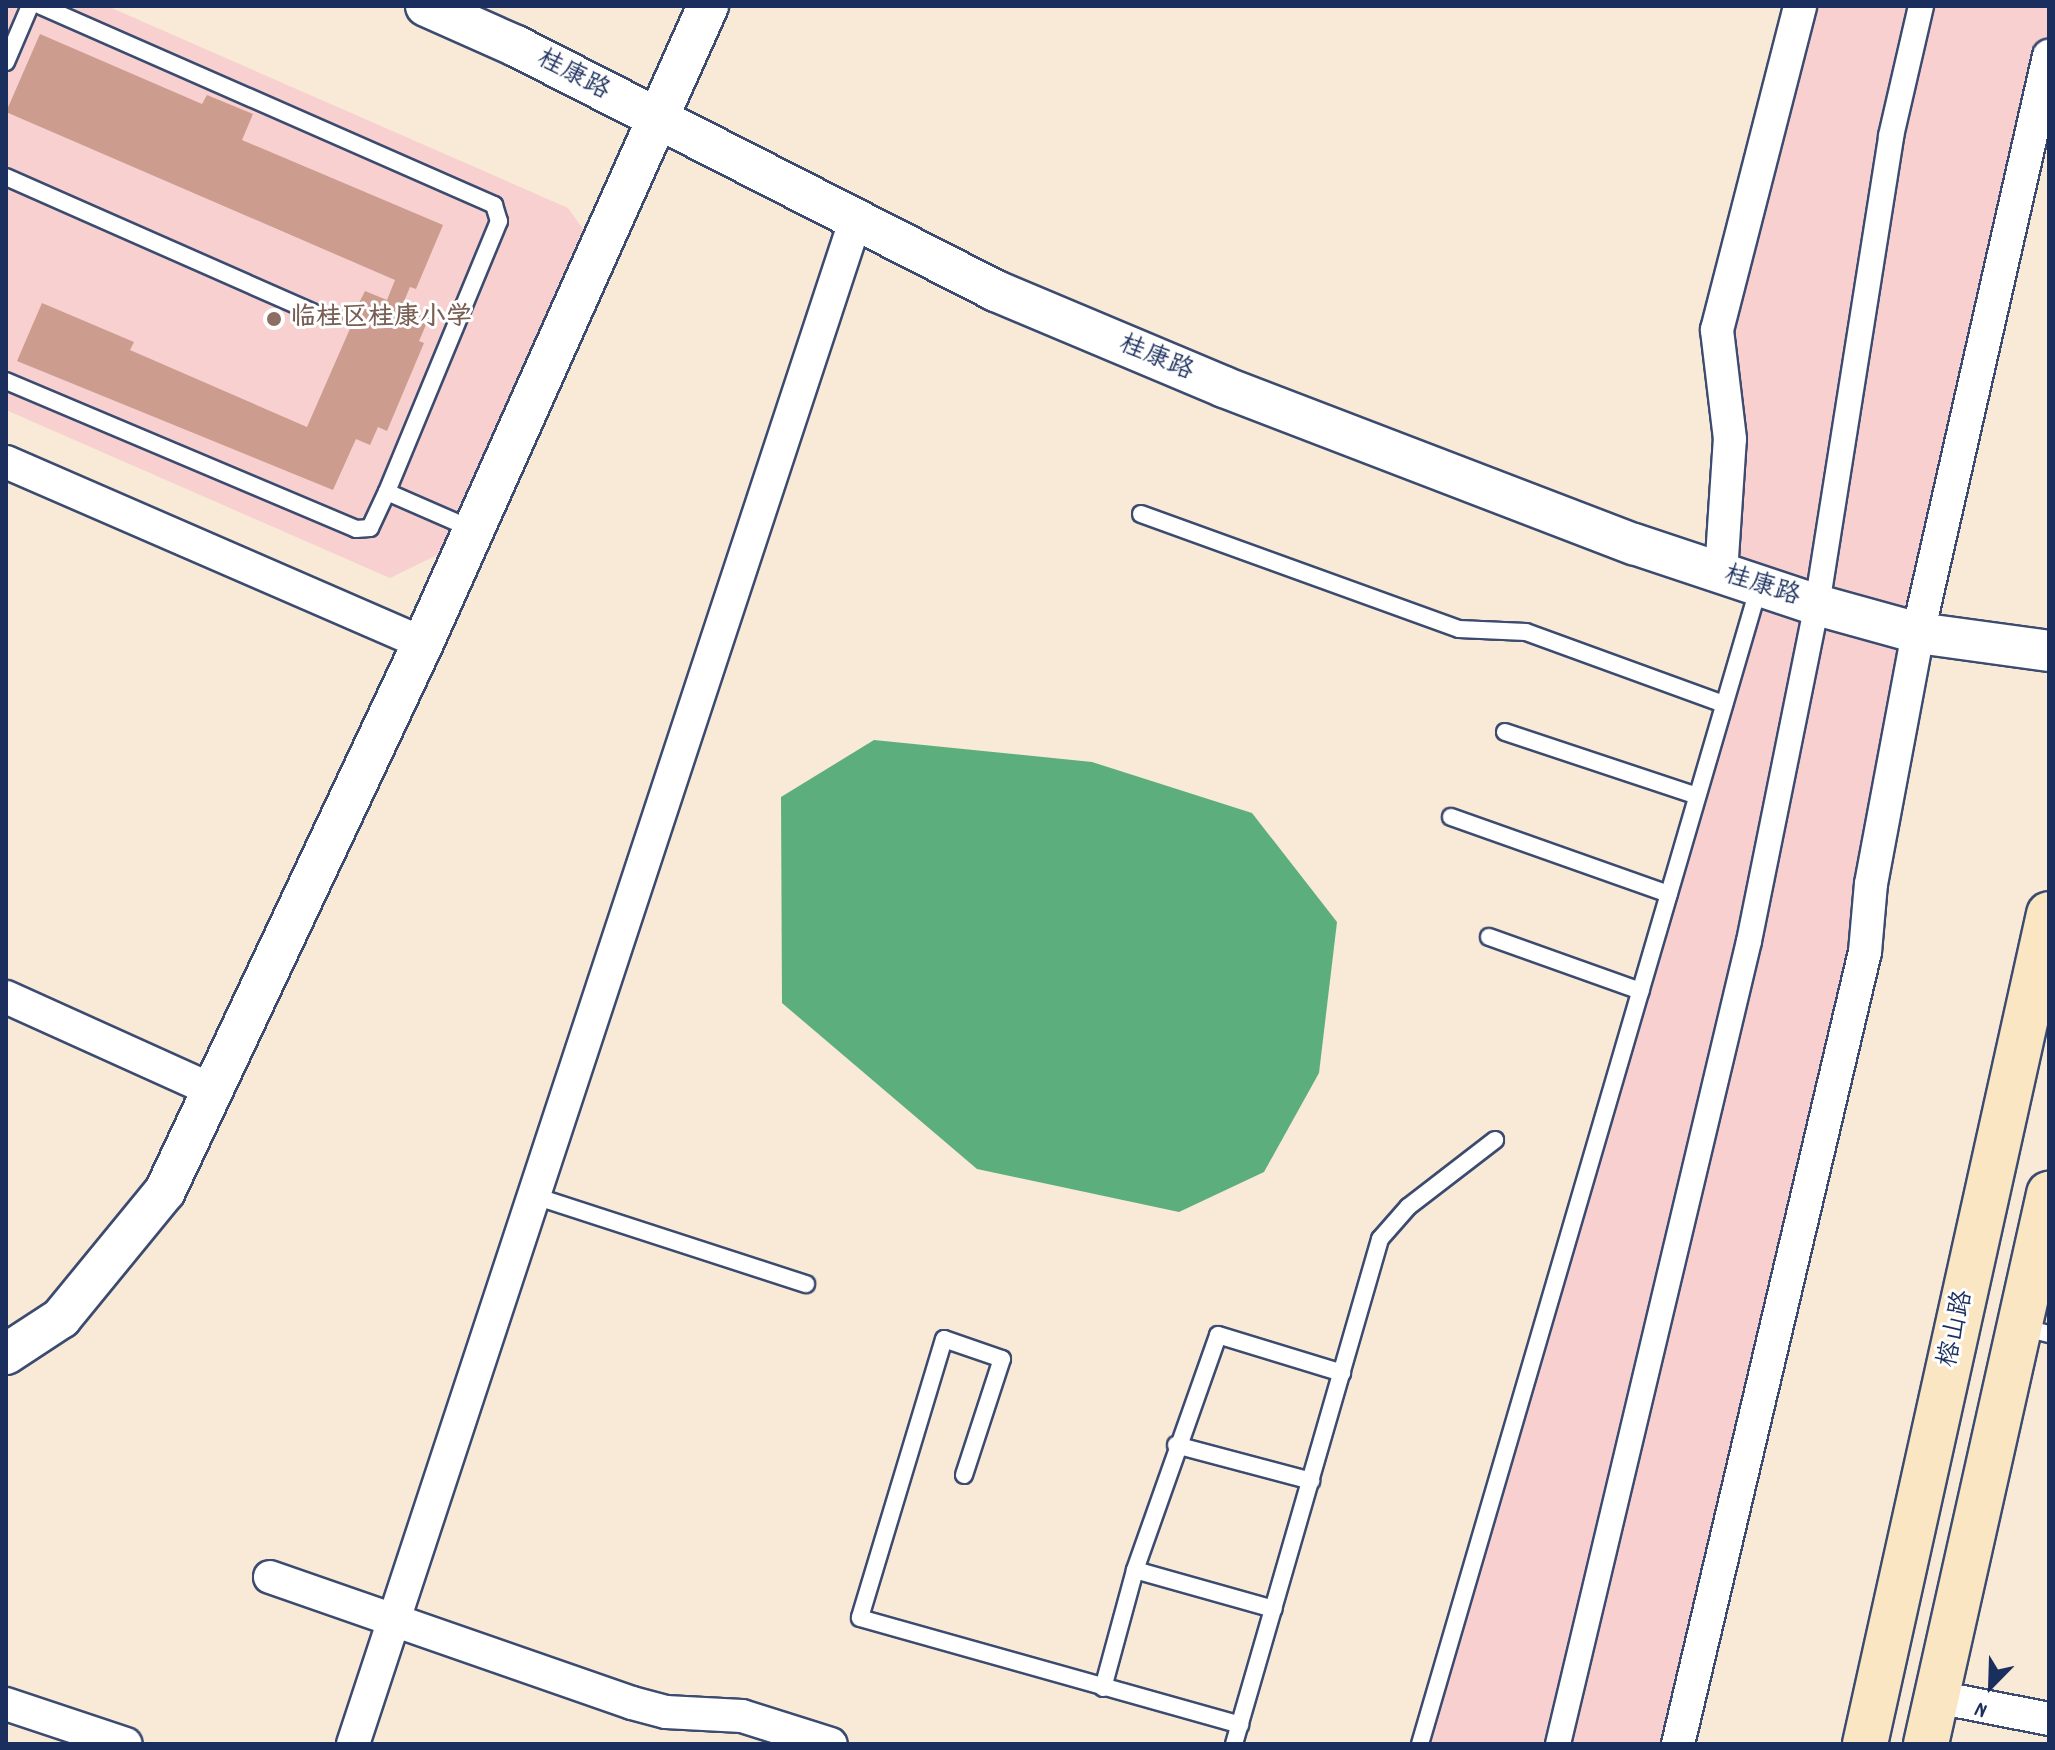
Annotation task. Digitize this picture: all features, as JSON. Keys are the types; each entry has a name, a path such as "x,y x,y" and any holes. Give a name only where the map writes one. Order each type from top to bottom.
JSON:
{"main road":[{"name":"榕山路","path":"1865,1744 2049,914"},
{"path":"1926,1744 2034,1330 2049,1194"}],"street":[{"name":"桂康路","path":"426,6 516,46 996,291 1224,387 1721,573 1817,605 1918,633 2049,651"},
{"path":"6,1354 61,1318 165,1191 423,643 708,6"},
{"path":"1721,573 1730,439 1717,330 1800,6"},
{"path":"1558,1744 1749,941 1817,605 1891,136 1921,6"},
{"path":"1678,1744 1865,952 1871,884 1918,633 2049,56"},
{"path":"353,1744 856,219"},
{"path":"6,462 423,643"},
{"path":"6,997 212,1090"},
{"path":"270,1577 632,1703 666,1712 742,1716 831,1744"},
{"path":"1937,1697 2049,1719"},
{"path":"6,1704 126,1744"}],"lane":[{"path":"6,62 30,6"},
{"path":"6,381 356,529 370,528 499,221 494,205 41,6"},
{"path":"6,177 316,314"},
{"path":"387,492 474,530"},
{"path":"1141,514 1459,629 1526,632 1724,704"},
{"path":"1420,1744 1759,586"},
{"path":"1505,732 1697,796"},
{"path":"1451,817 1669,894"},
{"path":"1489,937 1641,991"},
{"path":"1234,1744 1380,1239 1390,1224 1495,1140"},
{"path":"535,1196 806,1284"},
{"path":"1103,1688 1135,1570 1176,1445 1218,1335 1342,1373"},
{"path":"964,1475 1002,1359 944,1339 860,1618 1240,1725"},
{"path":"1176,1445 1311,1481"},
{"path":"1135,1570 1274,1609"}],"shaded area":[{"name":"临桂区桂康小学","path":"6,6 107,6 568,208 583,229 439,554 390,578 6,410"},
{"path":"1800,6 2049,6 2049,56 1678,1744 1420,1744 1759,587 1721,573 1717,366"}],"green space":[{"path":"874,740 1092,762 1252,813 1337,922 1319,1073 1264,1172 1179,1212 977,1169 782,1003 781,797"}],"building":[{"path":"40,34 202,104 207,95 253,114 242,140 443,225 416,289 410,287 402,306 429,318 419,341 424,343 387,431 378,427 370,445 356,439 333,490 17,361 42,303 134,342 130,350 307,427 352,324 341,320 349,303 357,307 365,291 387,300 395,280 6,112"}],"place":[{"name":"临桂区桂康小学","path":"274,319"}]}
